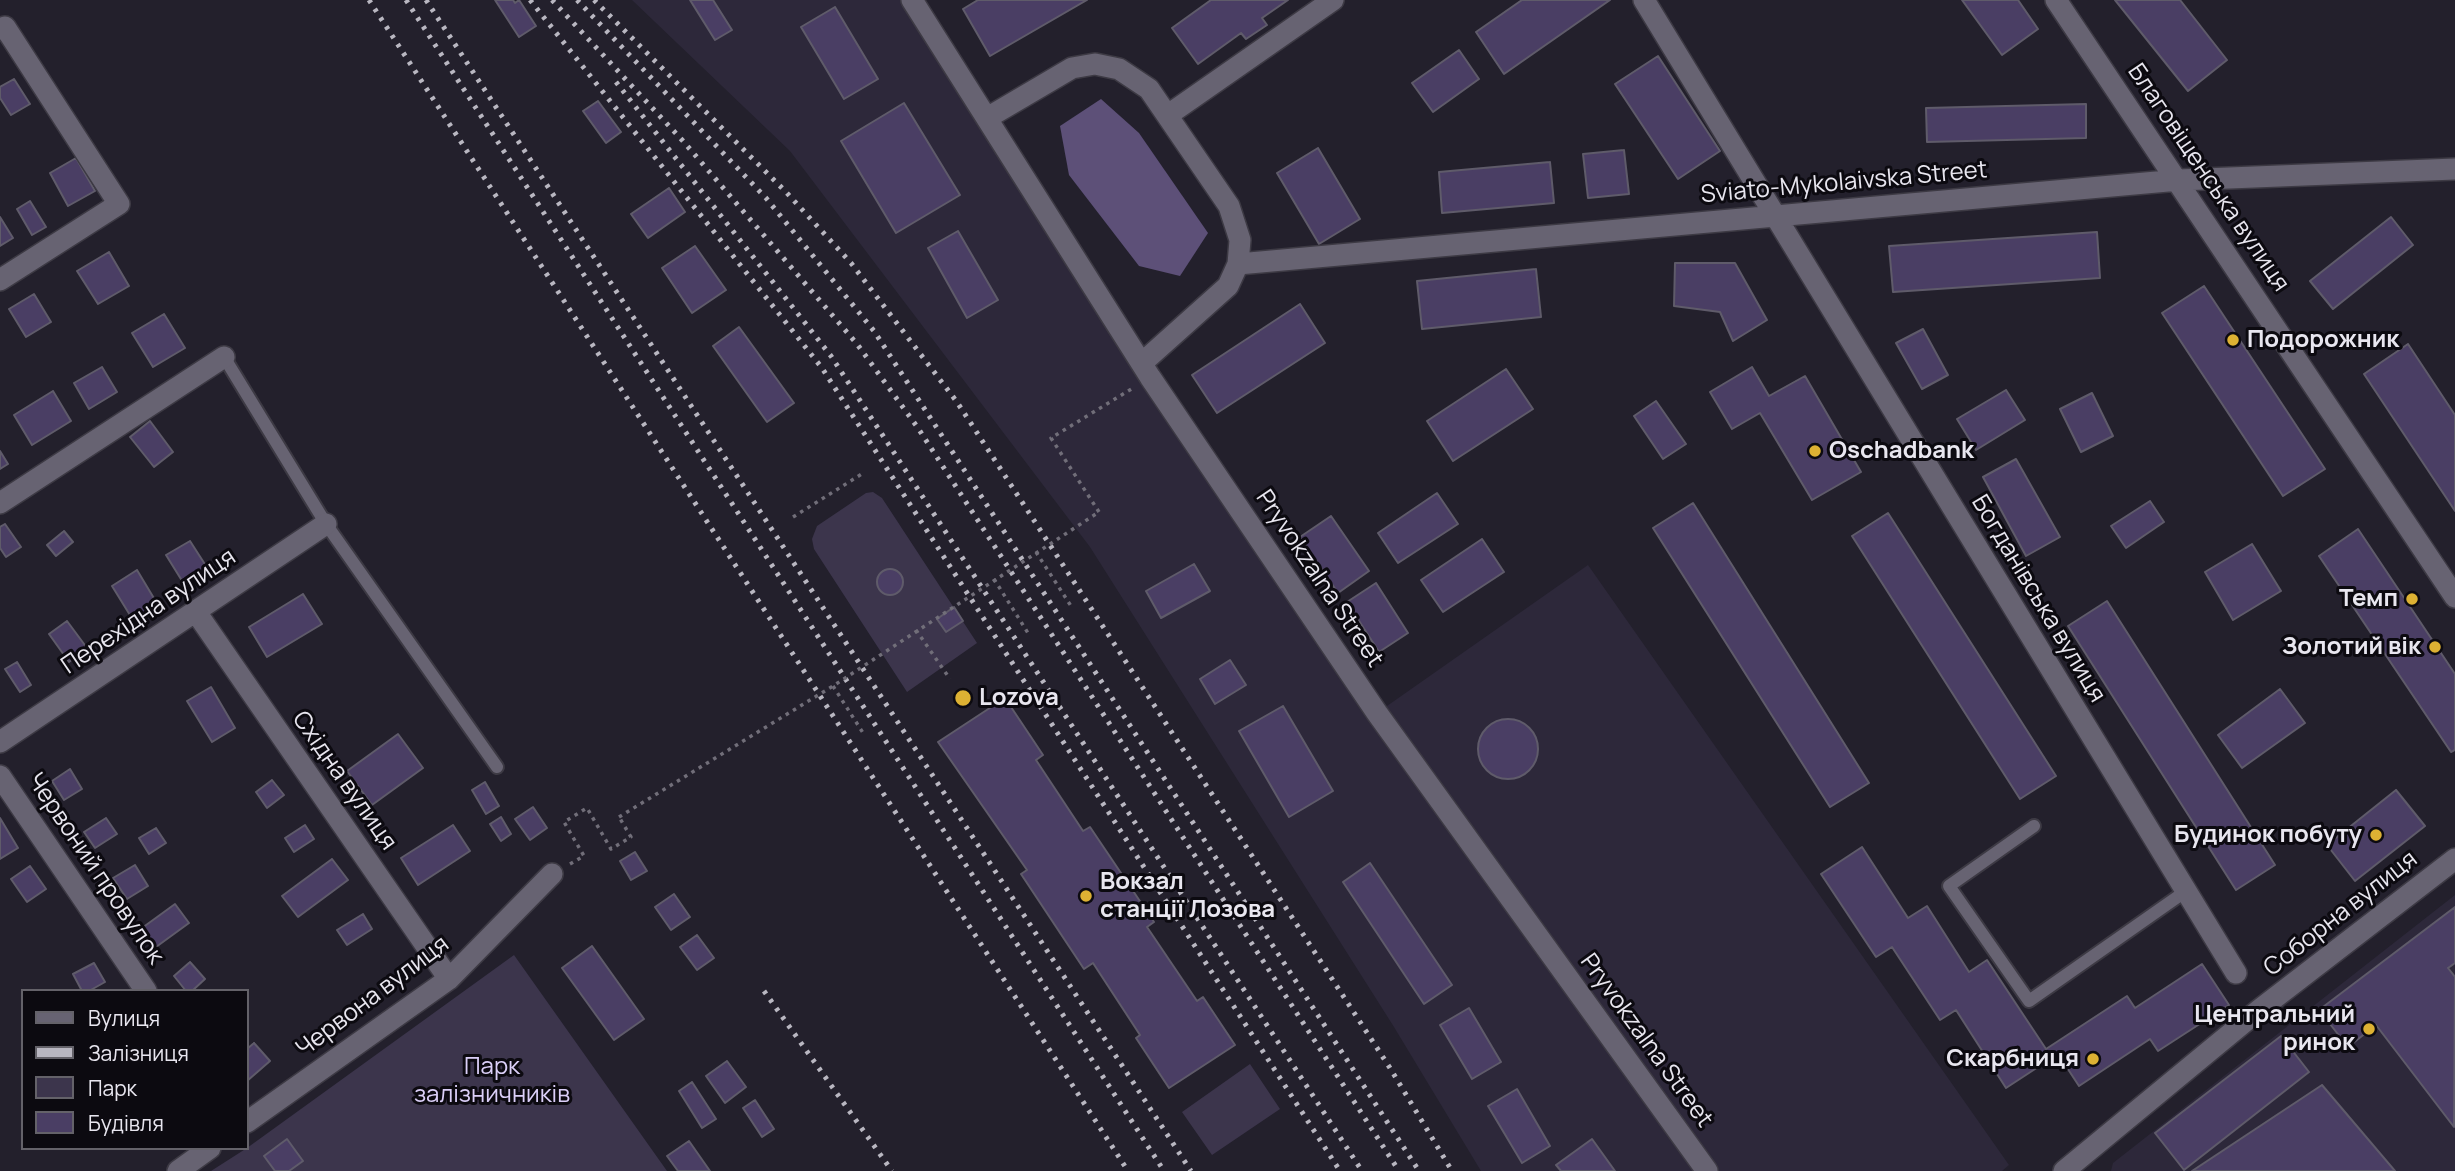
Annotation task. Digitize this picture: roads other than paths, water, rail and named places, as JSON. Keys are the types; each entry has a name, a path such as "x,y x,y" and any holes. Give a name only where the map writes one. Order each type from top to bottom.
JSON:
{"street":[{"name":"Pryvokzalna Street","path":"912,0 1146,370 1377,713 1707,1171"},
{"path":"1168,115 1333,0"},
{"name":"Богданівська вулиця","path":"1644,0 1772,215 2236,973"},
{"name":"Благовіщенська вулиця","path":"2061,2 2455,597"},
{"path":"0,279 119,204 2,25"},
{"path":"987,118 1060,73 1095,64 1119,69 1140,80 1168,115 1234,217 1240,240 1238,264 1220,295 1146,370"},
{"name":"Sviato-Mykolaivska Street","path":"1238,264 2179,180 2455,169"},
{"path":"0,503 224,357"},
{"name":"Перехідна вулиця","path":"0,742 326,524"},
{"name":"Східна вулиця","path":"196,612 449,979"},
{"name":"Червоний провулок","path":"0,776 145,989"},
{"name":"Соборна вулиця","path":"2064,1171 2259,1010 2455,859"},
{"name":"Червона вулиця","path":"248,1121 449,979 552,874"},
{"path":"178,1171 207,1150"}],"lane":[{"path":"224,357 326,524 497,767"},
{"path":"2034,827 1949,886 2029,1001 2186,891"}],"railway":[{"path":"369,0 1128,1171"},
{"path":"406,0 1164,1171"},
{"path":"426,0 1191,1171"},
{"path":"530,0 822,368 1340,1171"},
{"path":"552,0 683,141 857,344 918,428 1399,1171"},
{"path":"577,0 766,198 874,331 1419,1171"},
{"path":"594,0 786,192 851,263 957,402 1390,1068 1452,1171"},
{"path":"616,82 831,356 1362,1171"},
{"path":"764,991 892,1171"}],"place":[{"name":"Подорожник","path":"2233,340"},
{"name":"Oschadbank","path":"1815,451"},
{"name":"Темп","path":"2412,599"},
{"name":"Золотий вік","path":"2435,647"},
{"name":"Lozova","path":"963,698"},
{"name":"Будинок побуту","path":"2376,835"},
{"name":"Вокзал станції Лозова","path":"1086,896"},
{"name":"Центральний ринок","path":"2369,1029"},
{"name":"Скарбниця","path":"2093,1059"}],"park label":[{"name":"Парк залізничників","path":"492,1081"}]}
